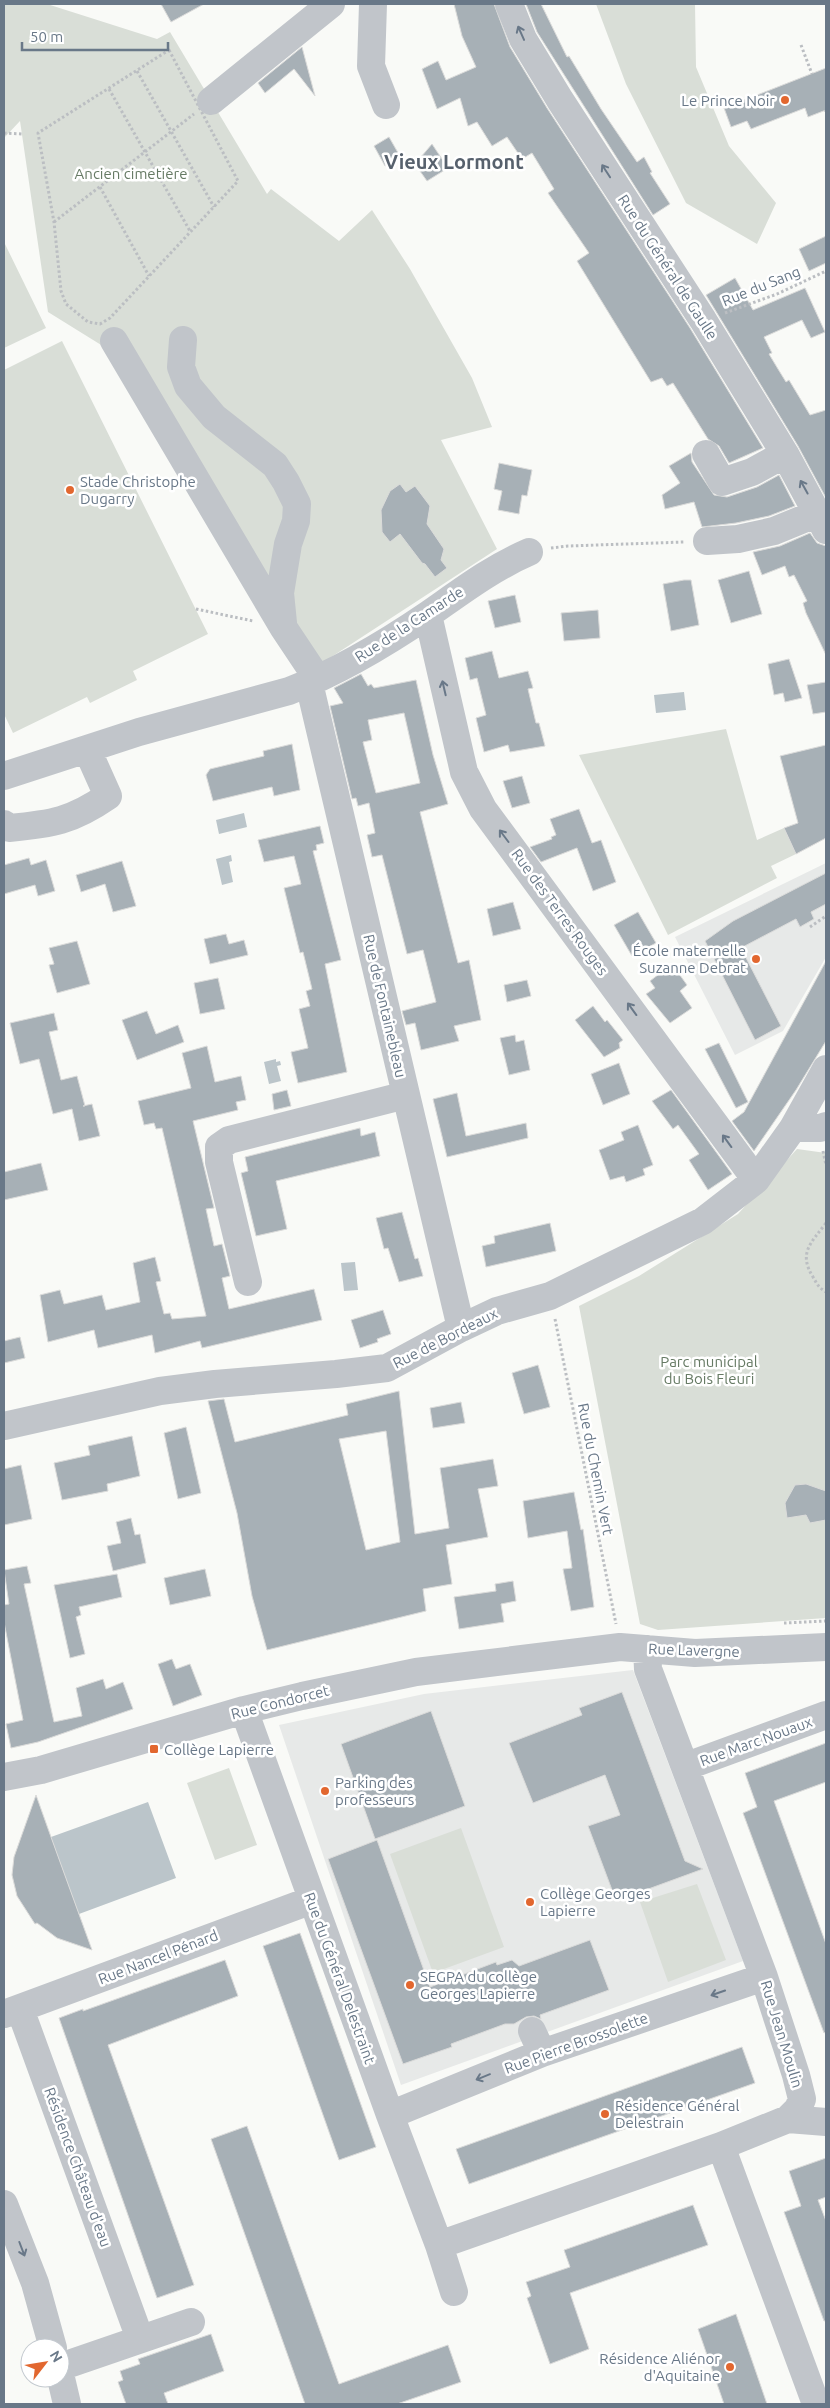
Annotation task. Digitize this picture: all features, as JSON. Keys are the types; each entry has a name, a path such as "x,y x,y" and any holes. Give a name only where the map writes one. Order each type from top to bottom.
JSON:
{"street":[{"path":"205,106 331,4"},
{"path":"372,4 371,66 386,105"},
{"name":"Rue du Général de Gaulle","path":"509,4 523,39 560,100 703,320 785,454 822,522"},
{"name":"Rue de Fontainebleau","path":"114,340 283,627 311,668 309,683 461,1328"},
{"path":"183,340 180,367 188,386 214,417 275,465 286,482 296,504 296,521 288,544 280,593 283,627"},
{"path":"706,454 722,482 752,472 785,454"},
{"path":"707,542 738,539 822,522"},
{"name":"Rue de la Camarde","path":"4,776 87,748 289,692 332,673 428,615 502,563 529,552"},
{"name":"Rue des Terres Rouges","path":"428,615 464,772 483,809 756,1180"},
{"path":"4,824 9,828 49,825 84,813 108,796 87,748"},
{"name":"Rue de Bordeaux","path":"4,1426 160,1391 386,1368 461,1328 498,1311 550,1296 704,1221 756,1180 793,1128 826,1069"},
{"path":"248,1282 219,1162 219,1147 229,1140 406,1095"},
{"path":"793,1128 826,1126"},
{"name":"Rue Lavergne","path":"562,1653 620,1647 723,1653 826,1647"},
{"name":"Rue Jean Moulin","path":"647,1649 648,1669 687,1766 764,1977 796,2075 802,2099 798,2109 788,2119"},
{"name":"Rue Condorcet","path":"4,1777 41,1770 244,1710 302,1696 416,1672 562,1653"},
{"name":"Rue du Général Delestraint","path":"244,1710 390,2115 439,2244 454,2292"},
{"name":"Rue Marc Nouaux","path":"687,1766 826,1715"},
{"name":"Rue Nancel Pénard","path":"12,2012 312,1900"},
{"name":"Rue Pierre Brossolette","path":"390,2115 537,2042 764,1977"},
{"name":"Résidence Château d'eau","path":"12,2012 135,2325"},
{"path":"439,2244 722,2146 788,2119 826,2122"},
{"path":"722,2146 816,2404"},
{"path":"4,2204 35,2283 50,2338"},
{"path":"70,2364 191,2322"},
{"path":"63,2388 66,2404"}],"path":[{"path":"801,45 812,74"},
{"path":"169,50 205,106 238,181 110,318 100,324 88,322 66,304 61,291 54,222 38,133 169,50"},
{"path":"137,71 214,207"},
{"path":"109,89 190,232"},
{"path":"54,222 205,106"},
{"path":"4,133 22,134"},
{"path":"100,187 149,276"},
{"name":"Rue du Sang","path":"703,320 777,294 826,271"},
{"path":"529,552 568,546 707,542"},
{"path":"196,609 283,627"},
{"path":"810,928 826,916"},
{"path":"826,1223 807,1247 806,1265 820,1288 826,1292"},
{"name":"Rue du Chemin Vert","path":"550,1296 620,1647"},
{"path":"778,1624 826,1621"}],"shaded area":[{"path":"684,692 686,710 656,713 654,695"},
{"path":"244,813 247,827 219,834 216,820"},
{"path":"231,855 232,861 229,862 233,882 222,885 216,859"},
{"name":"École maternelle Suzanne Debrat","path":"826,863 826,957 783,1031 735,1055 675,937"},
{"path":"276,1059 276,1062 280,1061 281,1065 277,1066 281,1081 269,1084 264,1062"},
{"path":"355,1262 358,1290 344,1291 341,1263"},
{"name":"Collège Georges Lapierre","path":"633,1670 743,1961 401,2085 279,1725 424,1694"},
{"path":"148,1802 176,1878 79,1914 51,1837"}],"green space":[{"name":"Ancien cimetière","path":"4,4 47,4 157,39 170,32 267,194 271,189 339,241 372,210 410,269 472,378 492,427 441,440 497,549 319,665 106,348 48,312 20,121 4,138"},
{"path":"596,4 695,4 696,67 729,146 776,203 757,244 686,203 626,84"},
{"path":"4,242 46,328 4,348"},
{"name":"Stade Christophe Dugarry","path":"62,341 208,634 133,671 137,680 90,703 87,697 13,733 4,714 4,370"},
{"path":"726,729 757,840 784,828 796,854 771,866 777,878 668,935 579,755"},
{"name":"Parc municipal du Bois Fleuri","path":"797,1149 826,1153 826,1618 658,1630 640,1624 579,1306 639,1276 738,1214"},
{"path":"229,1768 257,1845 215,1860 187,1783"},
{"path":"461,1828 504,1947 433,1973 390,1854"},
{"path":"697,1884 726,1960 668,1982 640,1902"}],"building":[{"path":"161,4 204,4 171,22"},
{"path":"454,4 494,4 510,47 547,108 690,328 763,448 729,463 719,446 708,439 673,383 667,386 662,378 651,382 577,261 589,253 548,193 554,189 532,153 522,159 507,137 492,146 477,122 468,126 460,98 437,109 422,69 438,61 446,80 476,67 462,36"},
{"path":"526,4 541,4 567,57 569,56 601,109 637,162 644,157 652,172 650,173 670,204 653,215 537,32"},
{"path":"302,47 315,96 294,69 265,93 258,83"},
{"name":"Le Prince Noir","path":"826,68 826,110 808,117 805,108 751,129 747,121 731,127 724,108"},
{"path":"389,137 401,158 385,166 374,146"},
{"path":"432,144 448,168 427,181 415,164"},
{"path":"826,236 826,263 809,271 799,249"},
{"path":"735,278 753,310 805,288 825,332 811,338 802,320 764,337 772,353 769,354 786,382 789,380 810,415 826,410 826,498 798,446 706,295"},
{"path":"691,453 692,462 714,495 727,497 757,487 779,475 795,506 769,516 736,523 702,527 694,502 665,509 662,495 680,483 669,466"},
{"path":"499,463 532,470 527,496 522,495 519,514 498,510 502,491 494,489"},
{"path":"400,484 406,492 415,486 430,506 427,524 444,549 441,560 447,568 435,577 400,534 390,542 382,532 381,510 390,491"},
{"path":"810,533 817,543 826,546 826,655 806,613 803,603 807,601 794,575 789,577 785,566 762,575 753,552 780,546"},
{"path":"749,571 762,614 731,623 718,580"},
{"path":"691,580 699,625 671,631 663,584"},
{"path":"515,595 521,622 495,628 488,601"},
{"path":"598,610 600,638 564,641 561,613"},
{"path":"492,651 499,678 528,671 533,688 528,689 536,723 539,723 545,746 510,752 508,745 484,752 476,718 486,715 477,678 470,680 465,658"},
{"path":"789,659 802,698 785,702 783,693 774,695 768,664"},
{"path":"361,674 368,686 371,684 374,688 416,680 433,755 448,804 420,812 458,963 469,960 481,1020 454,1026 459,1041 421,1050 415,1023 406,1025 402,1011 436,1002 423,950 407,954 382,855 372,857 367,835 375,833 369,803 358,806 356,798 352,799 330,706 343,703 334,688","holes":["404,713 420,783 376,793 363,742 372,740 368,720"]},
{"path":"826,682 826,712 813,714 807,685"},
{"path":"292,744 300,790 274,796 272,787 213,801 206,775 210,769 264,756 263,751"},
{"path":"826,745 826,838 796,854 784,828 798,823 780,756"},
{"path":"522,776 530,803 512,808 503,781"},
{"path":"579,809 592,843 601,840 616,882 593,891 577,848 541,862 530,847 552,839 551,837 556,835 550,819"},
{"path":"320,826 324,843 316,845 317,850 313,851 341,960 325,964 347,1072 298,1083 291,1052 308,1048 299,1009 310,1006 306,991 312,989 303,952 300,953 284,888 301,884 294,856 264,862 258,840"},
{"path":"29,858 31,865 46,860 55,891 38,896 35,885 4,894 4,865"},
{"path":"122,861 136,906 113,912 105,884 81,892 76,875"},
{"path":"826,873 826,904 811,912 814,919 800,927 796,919 741,948 781,1026 755,1040 705,941 733,921"},
{"path":"513,902 521,929 493,936 487,909"},
{"path":"638,912 656,943 632,956 614,925"},
{"path":"226,934 229,944 244,940 248,955 210,964 204,939"},
{"path":"77,941 90,984 57,993 49,965 54,964 49,948"},
{"path":"826,961 826,1041 796,1090 754,1151 732,1121 744,1112"},
{"path":"672,964 687,985 680,991 692,1008 670,1023 646,994 655,988 650,981"},
{"path":"218,978 225,1009 200,1014 194,983"},
{"path":"527,980 531,996 507,1002 504,985"},
{"path":"593,1006 605,1022 607,1020 623,1040 619,1043 620,1048 604,1057 575,1020"},
{"path":"147,1011 156,1034 178,1025 184,1042 137,1060 122,1020"},
{"path":"54,1013 58,1030 49,1032 61,1080 77,1076 85,1106 92,1104 100,1136 79,1141 72,1109 53,1114 39,1059 20,1064 10,1023"},
{"path":"515,1035 516,1042 524,1040 530,1070 509,1075 500,1038"},
{"path":"719,1043 748,1102 736,1108 705,1049"},
{"path":"207,1046 215,1082 241,1076 246,1100 236,1102 238,1110 193,1121 214,1208 206,1209 214,1246 222,1244 230,1276 222,1278 229,1309 314,1289 322,1320 202,1348 200,1341 155,1353 152,1335 98,1348 94,1330 48,1342 40,1295 60,1290 64,1304 102,1295 106,1310 140,1302 133,1263 155,1257 161,1281 156,1282 164,1314 170,1313 172,1319 206,1316 162,1128 156,1129 154,1123 144,1125 138,1101 191,1088 182,1053"},
{"path":"619,1063 630,1094 603,1105 591,1074"},
{"path":"287,1090 291,1106 274,1110 272,1094"},
{"path":"671,1090 732,1174 708,1190 689,1160 699,1154 678,1125 673,1129 652,1101"},
{"path":"457,1093 466,1136 526,1123 528,1138 447,1157 433,1099"},
{"path":"638,1125 653,1165 643,1169 645,1175 626,1182 624,1176 610,1180 599,1150 624,1140 621,1132"},
{"path":"360,1128 361,1136 375,1132 380,1156 276,1181 287,1229 256,1236 241,1173 248,1171 245,1157"},
{"path":"41,1163 48,1190 4,1200 4,1172"},
{"path":"402,1212 415,1259 418,1258 423,1276 399,1282 388,1248 384,1249 376,1218"},
{"path":"550,1223 556,1251 486,1267 482,1246 495,1243 494,1236"},
{"path":"383,1310 391,1334 377,1339 378,1342 360,1348 351,1320"},
{"path":"20,1337 25,1358 4,1363 4,1341"},
{"path":"538,1365 550,1407 524,1414 512,1373"},
{"path":"399,1391 415,1534 449,1528 440,1468 493,1459 498,1486 478,1489 488,1537 446,1545 452,1584 423,1589 426,1611 267,1650 252,1596 237,1513 208,1401 224,1399 235,1442 348,1415 346,1404","holes":["386,1431 400,1542 366,1550 339,1439"]},
{"path":"461,1402 465,1423 433,1428 430,1408"},
{"path":"186,1427 201,1493 178,1499 164,1433"},
{"path":"132,1436 140,1476 107,1484 108,1491 62,1500 54,1463 90,1455 88,1446"},
{"path":"21,1465 32,1519 4,1525 4,1469"},
{"path":"806,1484 826,1491 826,1520 810,1523 806,1515 787,1518 785,1503 795,1485"},
{"path":"574,1492 581,1530 583,1529 594,1607 571,1611 563,1569 572,1568 567,1531 528,1538 523,1501"},
{"path":"131,1518 135,1535 140,1534 146,1563 113,1571 107,1546 121,1543 116,1522"},
{"path":"27,1566 31,1583 24,1584 54,1722 82,1716 76,1688 103,1679 106,1689 123,1682 133,1709 38,1742 11,1748 6,1724 23,1720 4,1622 4,1605 9,1604 4,1570"},
{"path":"205,1569 211,1596 170,1605 164,1578"},
{"path":"117,1574 122,1597 79,1607 81,1615 76,1617 85,1654 70,1658 54,1585"},
{"path":"513,1581 516,1601 501,1604 504,1622 459,1629 454,1597 496,1591 495,1584"},
{"path":"172,1659 176,1669 190,1664 202,1695 173,1706 158,1664"},
{"path":"622,1692 685,1861 703,1869 621,1899 612,1890 588,1826 620,1815 605,1775 533,1803 509,1743 582,1715 579,1708"},
{"path":"431,1711 465,1806 375,1839 341,1744"},
{"path":"826,1743 826,1782 774,1801 826,1944 826,2032 824,2033 743,1813 757,1807 745,1773"},
{"path":"36,1795 92,1950 57,1938 37,1923 35,1924 17,1896 12,1875 14,1857"},
{"path":"377,1840 430,1987 496,1962 497,1965 512,1960 519,1966 590,1940 609,1990 540,2015 541,2019 534,2016 526,2017 514,2024 505,2024 451,2044 452,2047 403,2064 328,1859"},
{"path":"300,1933 376,2147 339,2160 263,1946"},
{"path":"225,1960 238,1996 108,2045 194,2285 157,2298 59,2018"},
{"name":"Résidence Général Delestrain","path":"742,2047 755,2083 469,2184 456,2149"},
{"path":"247,2126 339,2384 448,2345 461,2382 397,2404 305,2404 211,2139"},
{"path":"826,2158 826,2197 818,2200 826,2221 826,2321 824,2321 784,2212 801,2206 789,2171"},
{"path":"693,2205 708,2245 570,2293 589,2349 550,2364 527,2298 531,2296 526,2282 570,2267 564,2250"},
{"name":"Résidence Aliénor d'Aquitaine","path":"736,2314 767,2404 724,2404 698,2329"},
{"path":"211,2334 224,2371 164,2393 168,2404 126,2404 118,2382 123,2380 120,2371 140,2364 138,2359"}],"place":[{"name":"Le Prince Noir","path":"785,100"},
{"name":"Stade Christophe Dugarry","path":"70,490"},
{"name":"École maternelle Suzanne Debrat","path":"756,959"},
{"name":"Collège Lapierre","path":"154,1749"},
{"name":"Parking des professeurs","path":"325,1791"},
{"name":"Collège Georges Lapierre","path":"530,1902"},
{"name":"SEGPA du collège Georges Lapierre","path":"410,1985"},
{"name":"Résidence Général Delestrain","path":"605,2114"},
{"name":"Résidence Aliénor d'Aquitaine","path":"730,2367"}],"district":[{"name":"Vieux Lormont","path":"454,161"}]}
